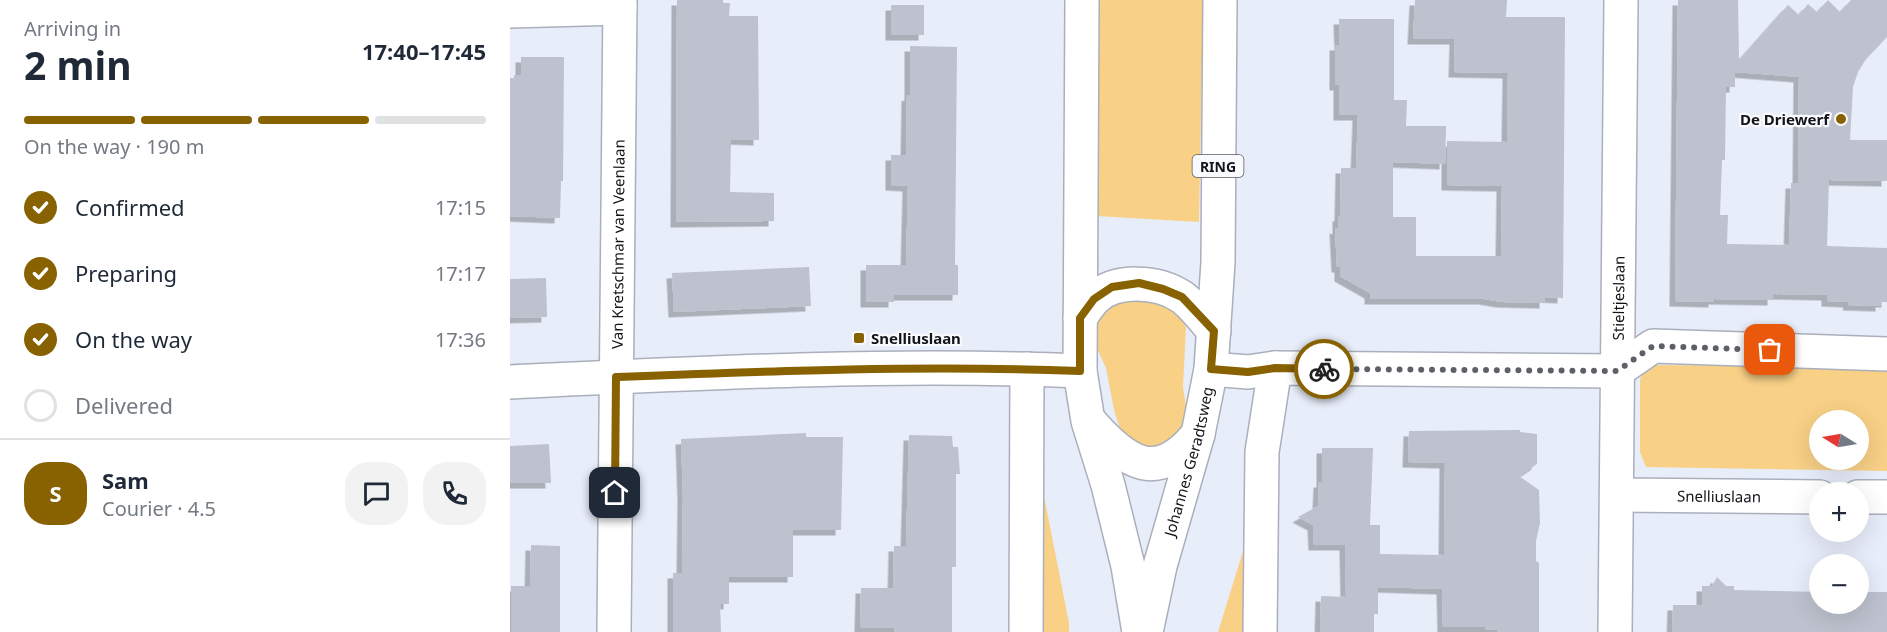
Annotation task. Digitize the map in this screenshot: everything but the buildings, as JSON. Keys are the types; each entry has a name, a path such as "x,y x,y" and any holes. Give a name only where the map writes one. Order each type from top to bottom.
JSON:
{"street":[{"path":"1082,0 1080,371 1089,421 1125,555 1139,632"},
{"name":"Johannes Geradtsweg","path":"1146,632 1160,566 1198,434 1211,369 1218,262 1220,0"},
{"name":"Stieltjeslaan","path":"1615,632 1621,0"},
{"path":"510,11 620,4"},
{"name":"Van Kretschmar van Veenlaan","path":"614,632 620,4"},
{"path":"1080,318 1094,299 1112,287 1139,283 1182,297 1214,331"},
{"path":"1211,369 1248,372 1275,368 1617,371 1653,346 1887,354"},
{"path":"1260,632 1262,452 1275,368"},
{"path":"510,382 863,369 1080,371"},
{"path":"1026,632 1027,369"},
{"path":"1089,421 1116,448 1131,459 1144,464 1156,464 1174,459 1198,434"},
{"name":"Snelliuslaan","path":"1617,495 1809,497"},
{"path":"1869,497 1887,497"}],"shaded area":[{"path":"1098,0 1203,0 1199,222 1096,216"},
{"path":"1139,297 1174,308 1186,327 1183,387 1187,427 1162,447 1144,447 1127,439 1120,429 1106,368 1093,340 1092,327 1102,308"},
{"path":"1650,365 1887,367 1887,471 1827,470 1869,470 1869,410 1809,410 1809,470 1646,467 1640,452 1640,380 1643,371"},
{"path":"1043,491 1069,623 1069,632 1041,632"},
{"path":"1244,548 1244,632 1218,632"}],"way so far":[{"path":"1324,369 1617,371 1653,346 1770,350"}],"place":[{"name":"De Driewerf","path":"1841,119"},
{"name":"Snelliuslaan","path":"859,338"}],"route":[{"path":"615,493 616,377 863,369 1080,371 1080,318 1094,299 1112,287 1139,283 1182,297 1214,331 1211,369 1248,372 1275,368 1324,369"}]}
